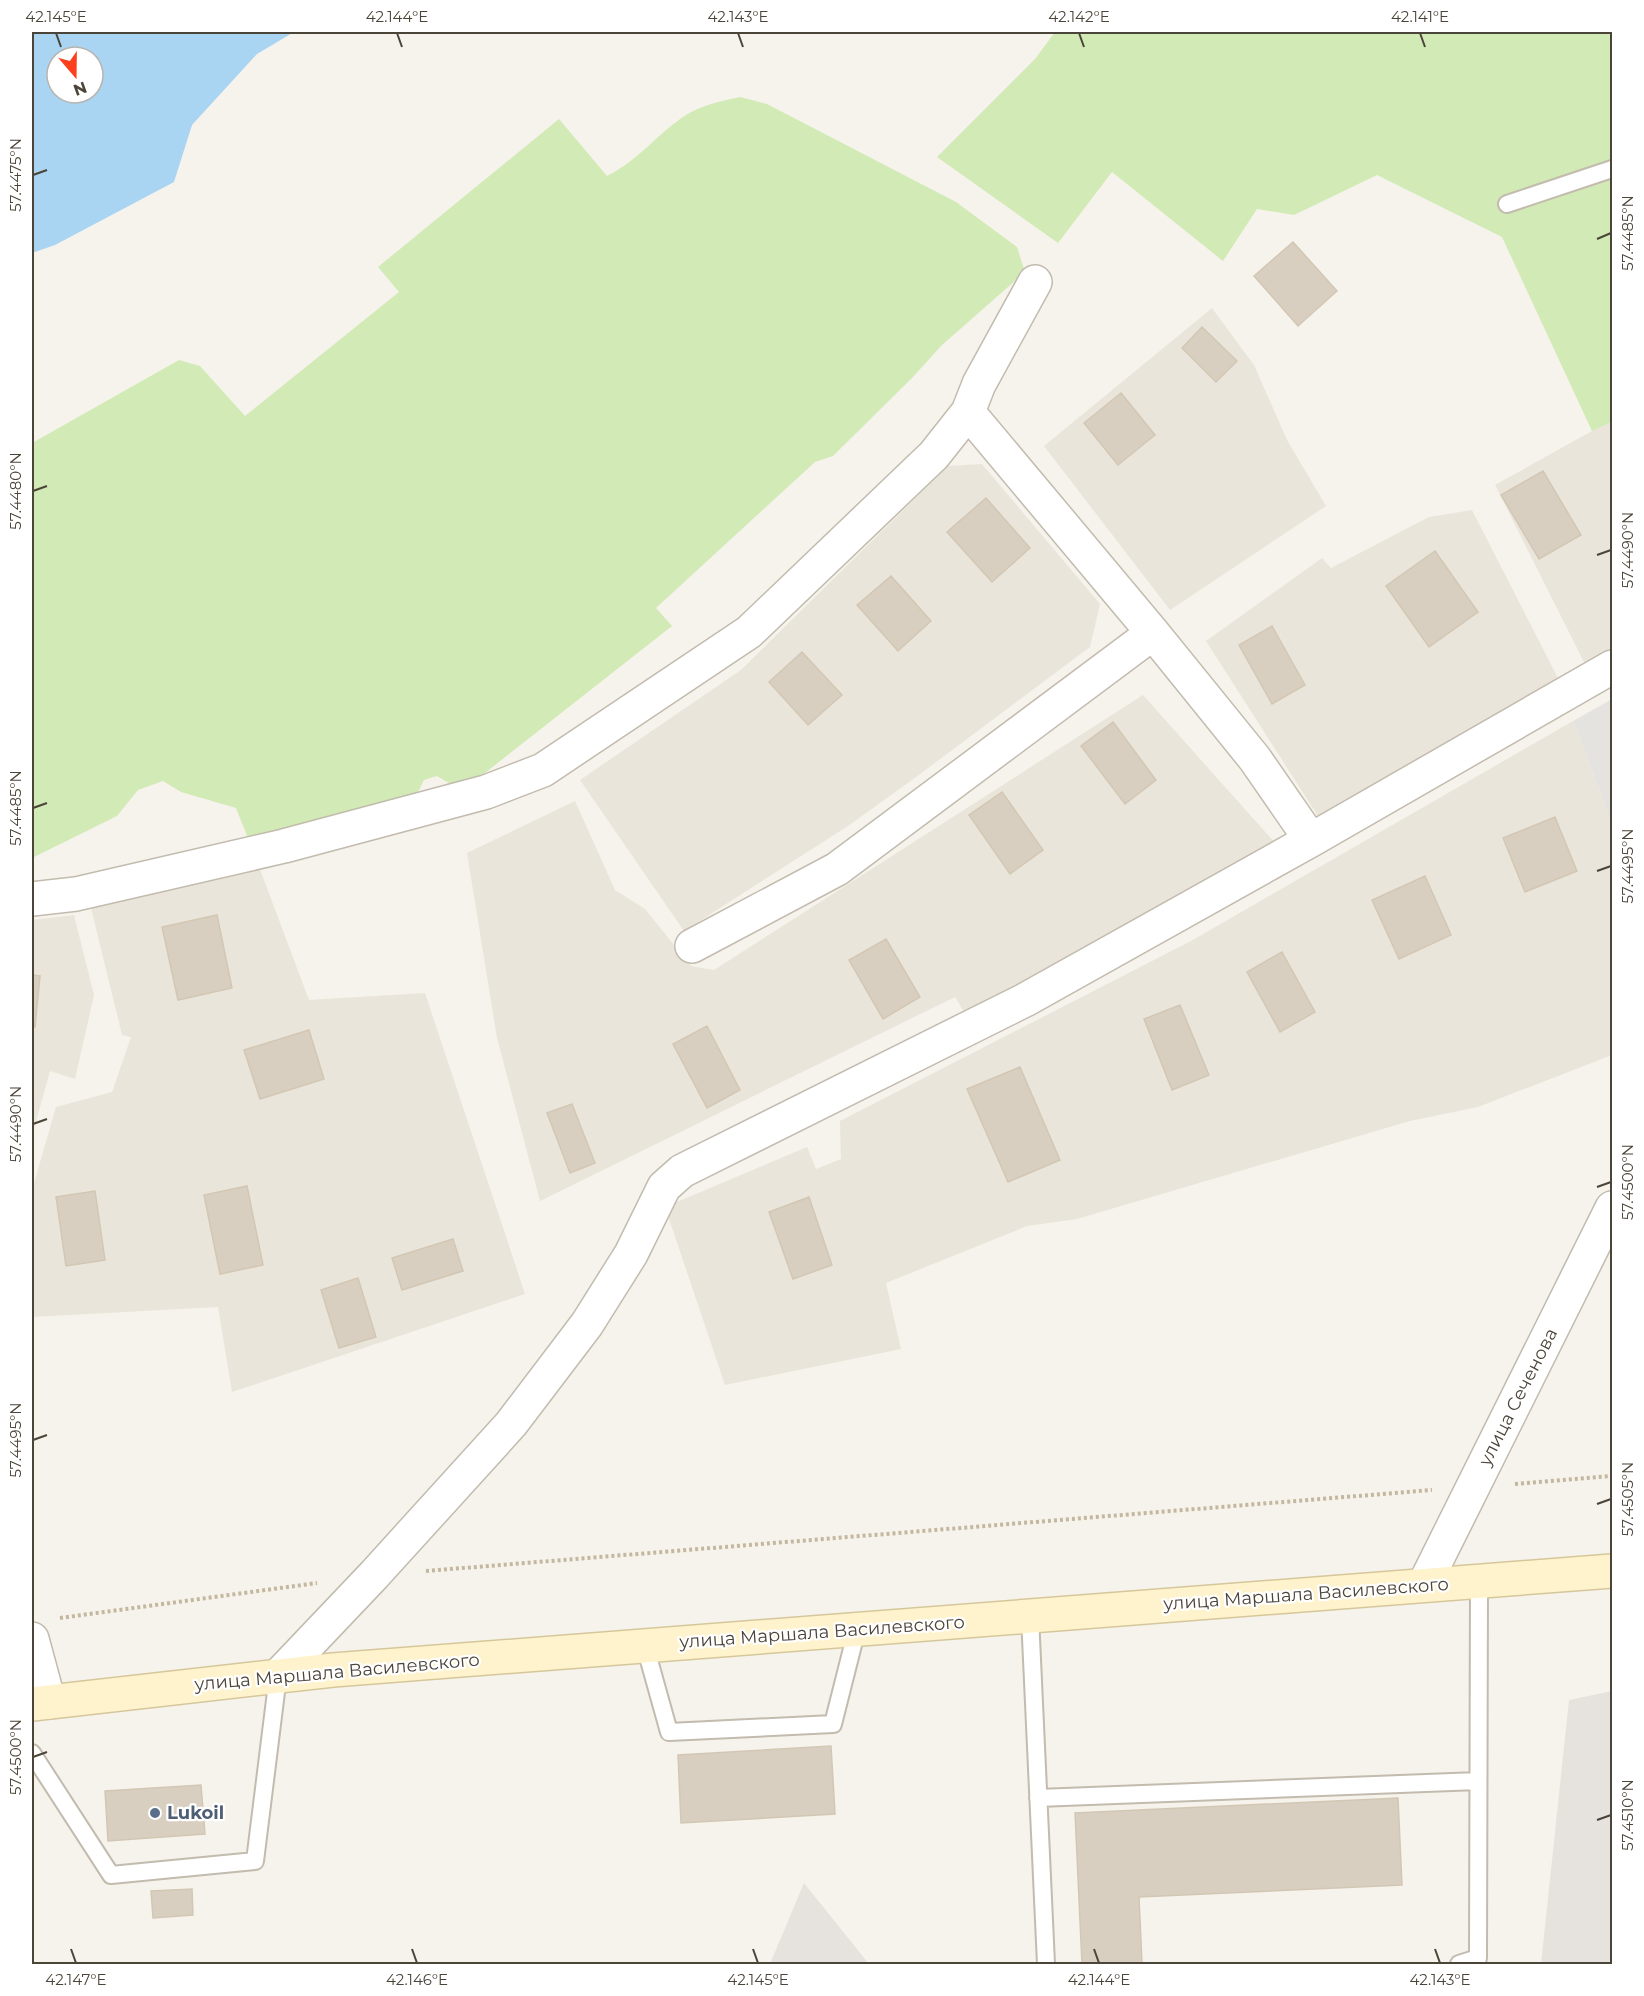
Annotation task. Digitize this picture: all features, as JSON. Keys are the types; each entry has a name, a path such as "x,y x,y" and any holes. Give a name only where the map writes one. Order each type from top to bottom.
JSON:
{"street":[{"path":"32,899 76,894 284,846 486,792 543,770 749,632 934,455 968,412 979,384 1035,282"},
{"path":"968,412 1255,759 1311,840"},
{"path":"692,946 837,869 1153,633"},
{"path":"278,1676 374,1575 511,1424 580,1333 631,1254 664,1187 682,1171 1025,1000 1311,840 1612,667"},
{"name":"улица Сеченова","path":"1424,1585 1612,1208"},
{"name":"улица Маршала Василевского","path":"40,1703 278,1676 1612,1571"},
{"path":"40,1703 43,1629"}],"lane":[{"path":"1507,204 1612,169"},
{"path":"1459,1965 1478,1958 1479,1581"},
{"path":"1030,1616 1046,1965"},
{"path":"645,1646 669,1732 833,1724 857,1629"},
{"path":"32,1753 111,1875 255,1861 278,1676"},
{"path":"1038,1798 1478,1780"}],"path":[{"path":"43,1629 374,1575 1612,1476"}],"shaded area":[{"path":"1212,308 1254,365 1287,440 1326,506 1170,610 1044,446"},
{"path":"1612,422 1612,651 1586,666 1495,485"},
{"path":"982,464 1100,604 1090,647 848,826 684,931 580,780 741,670 948,466"},
{"path":"1472,510 1560,682 1323,824 1206,641 1322,558 1331,568 1429,517"},
{"path":"1143,695 1276,844 969,1020 955,997 540,1201 497,1038 467,853 575,801 615,890 645,909 691,966 714,970"},
{"path":"1612,699 1612,824 1573,721"},
{"path":"1573,721 1612,824 1612,1055 1478,1107 1410,1121 1077,1219 1027,1226 886,1283 901,1349 725,1385 665,1207 807,1147 816,1169 841,1159 840,1121 1191,941"},
{"path":"258,864 309,1000 425,993 525,1294 232,1392 218,1307 32,1317 32,1198 34,1183 56,1107 112,1092 131,1037 122,1035 91,908"},
{"path":"74,915 94,995 75,1079 50,1071 32,1136 32,920"},
{"path":"1612,1691 1612,1964 1541,1964 1569,1700"},
{"path":"804,1883 869,1964 770,1964"}],"green space":[{"path":"1055,32 1612,32 1612,422 1592,431 1502,237 1377,175 1294,215 1257,209 1223,261 1112,172 1058,243 937,157 1035,59"},
{"path":"740,97 767,104 956,202 1017,247 1025,272 942,345 833,456 815,462 656,608 672,626 462,791 437,776 424,780 413,802 248,838 236,808 181,792 163,781 138,790 117,816 32,858 32,443 179,360 200,366 245,416 399,292 378,267 559,119 607,176 628,163 686,115 705,106"}],"water":[{"path":"32,32 294,32 257,54 192,125 174,182 55,245 32,253"}],"building":[{"path":"1293,242 1337,291 1298,326 1254,276"},
{"path":"1202,327 1237,361 1216,382 1182,348"},
{"path":"1121,393 1155,435 1118,465 1084,423"},
{"path":"1543,471 1581,535 1539,559 1501,495"},
{"path":"986,498 1030,548 992,582 947,532"},
{"path":"1435,551 1478,612 1429,647 1386,586"},
{"path":"891,576 931,621 898,651 857,605"},
{"path":"1272,626 1305,685 1272,704 1239,645"},
{"path":"802,652 842,695 808,725 769,682"},
{"path":"1113,722 1156,780 1125,804 1081,746"},
{"path":"1002,792 1043,850 1010,874 969,815"},
{"path":"1555,817 1577,871 1525,892 1503,838"},
{"path":"1425,876 1451,935 1399,959 1372,900"},
{"path":"217,915 232,988 178,1000 162,927"},
{"path":"886,939 920,997 883,1019 849,960"},
{"path":"1282,952 1315,1012 1280,1032 1247,972"},
{"path":"32,975 40,976 35,1027 32,1027"},
{"path":"1180,1005 1209,1075 1172,1090 1144,1019"},
{"path":"707,1026 740,1090 707,1108 673,1044"},
{"path":"309,1030 324,1079 260,1099 244,1050"},
{"path":"1020,1067 1060,1160 1008,1182 967,1089"},
{"path":"572,1104 595,1163 570,1173 547,1113"},
{"path":"247,1186 263,1265 220,1274 204,1195"},
{"path":"95,1191 105,1260 66,1266 56,1197"},
{"path":"809,1197 832,1265 793,1279 769,1212"},
{"path":"453,1239 463,1271 402,1290 392,1258"},
{"path":"358,1278 376,1337 339,1348 321,1290"},
{"path":"831,1746 835,1814 681,1823 678,1755"},
{"name":"Lukoil","path":"201,1785 205,1834 108,1841 105,1791"},
{"path":"1398,1798 1402,1885 1139,1897 1142,1964 1082,1964 1075,1813"},
{"path":"192,1889 193,1915 153,1918 151,1891"}],"place":[{"name":"Lukoil","path":"155,1813"}]}
